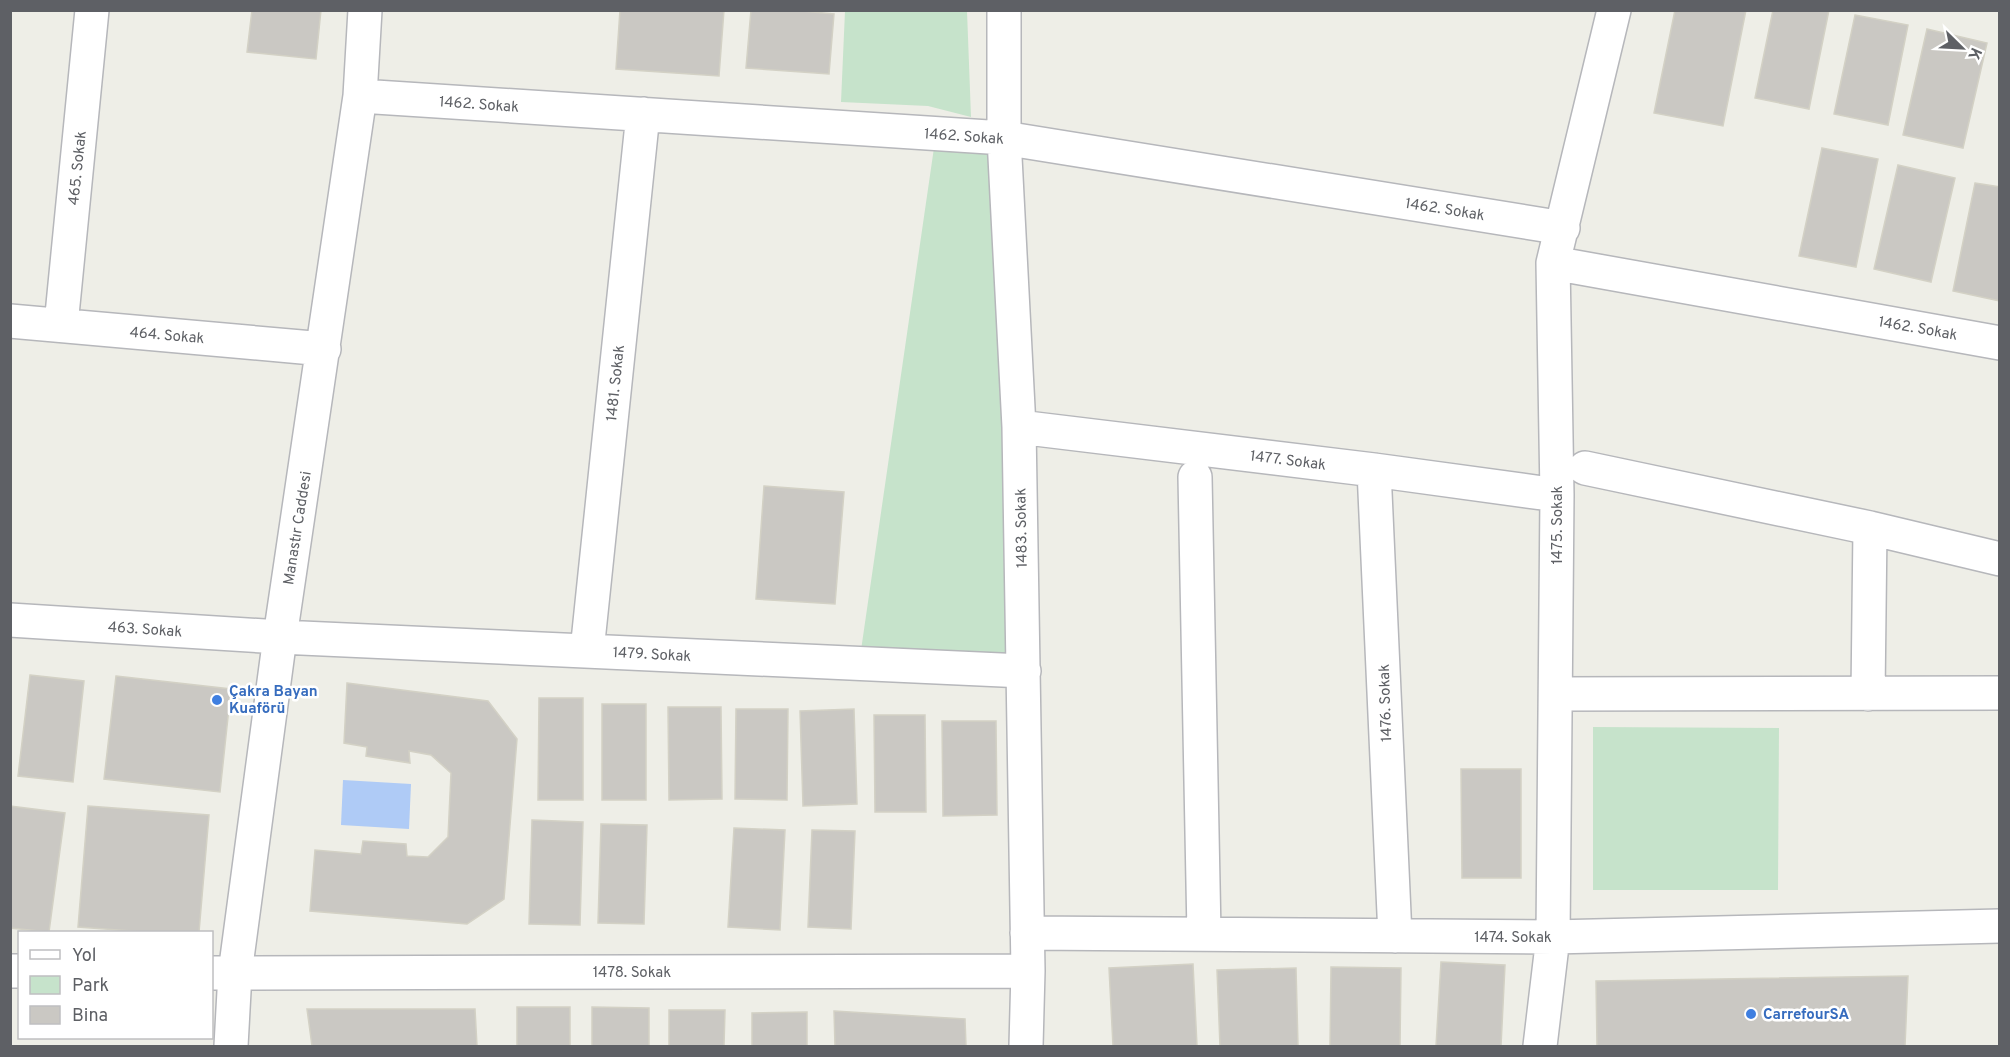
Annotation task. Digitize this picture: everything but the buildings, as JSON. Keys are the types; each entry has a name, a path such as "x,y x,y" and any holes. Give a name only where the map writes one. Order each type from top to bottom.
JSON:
{"street":[{"name":"465. Sokak","path":"61,325 92,10"},
{"name":"Manastır Caddesi","path":"231,1047 224,973 280,637 324,349 360,96 365,10"},
{"name":"1483. Sokak","path":"1004,10 1004,138 1019,427 1028,971 1026,1047"},
{"name":"1475. Sokak","path":"1540,1047 1553,937 1557,495 1553,263 1614,10"},
{"name":"1462. Sokak","path":"360,96 1004,138 1563,228"},
{"name":"1481. Sokak","path":"587,651 643,114"},
{"name":"1462. Sokak","path":"1553,263 2000,343"},
{"name":"464. Sokak","path":"10,321 324,349"},
{"name":"1477. Sokak","path":"1019,427 1374,470 1557,495"},
{"path":"1585,468 1870,528 2000,559"},
{"name":"1476. Sokak","path":"1374,470 1395,936"},
{"path":"1195,477 1204,934"},
{"path":"1868,694 1870,528"},
{"name":"463. Sokak","path":"10,620 280,637"},
{"name":"1479. Sokak","path":"280,637 1024,672"},
{"path":"1556,694 2000,693"},
{"name":"1474. Sokak","path":"1027,933 1553,937 2000,926"},
{"name":"1478. Sokak","path":"224,973 1028,971"}],"green space":[{"path":"845,11 967,11 971,117 928,106 841,102"},
{"path":"936,134 1004,138 1024,671 859,664"},
{"path":"1593,727 1779,728 1778,890 1593,890"}],"water":[{"path":"343,780 411,784 409,829 341,825"}],"place":[{"name":"Çakra Bayan Kuaförü","path":"217,700"},
{"name":"CarrefourSA","path":"1751,1014"}]}
